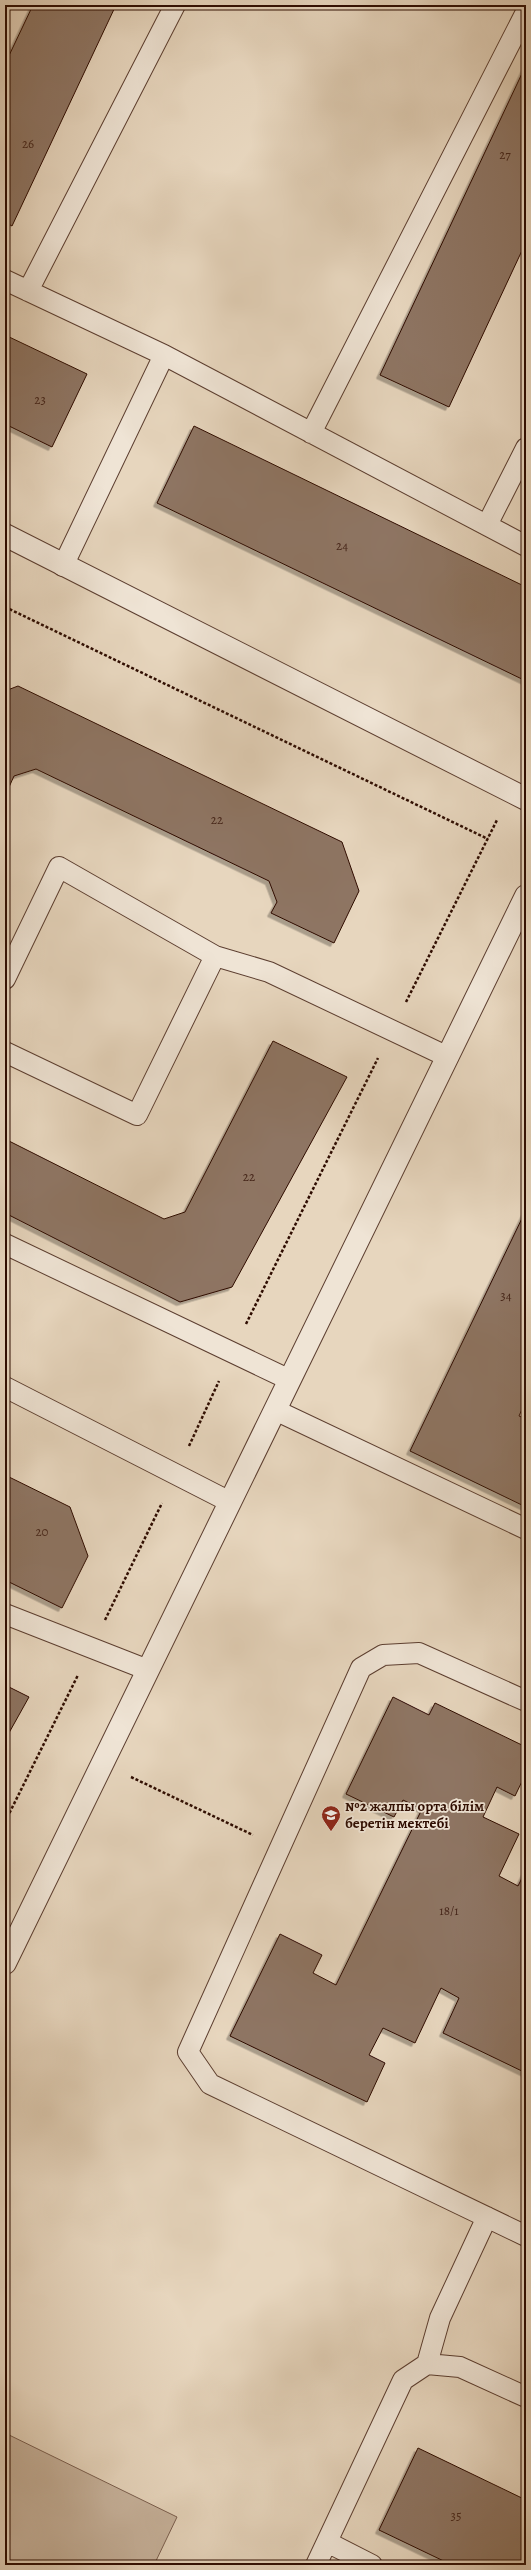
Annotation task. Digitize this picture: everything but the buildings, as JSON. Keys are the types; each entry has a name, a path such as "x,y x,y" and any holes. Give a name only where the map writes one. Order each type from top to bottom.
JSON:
{"street":[{"path":"5,535 63,566 519,795"},
{"path":"5,1963 526,896"}],"lane":[{"path":"28,290 175,5"},
{"path":"311,433 526,12"},
{"path":"5,280 164,355 526,546"},
{"path":"63,566 164,355"},
{"path":"487,525 526,448"},
{"path":"5,979 59,867 215,956 269,972 448,1057"},
{"path":"5,1052 137,1115 215,956"},
{"path":"5,1244 290,1380"},
{"path":"5,1387 230,1502"},
{"path":"275,1410 526,1530"},
{"path":"5,1614 91,1649 148,1670"},
{"path":"526,1702 419,1653 383,1655 361,1668 188,2052 210,2084 526,2236"},
{"path":"427,2364 440,2318 487,2217"},
{"path":"316,2565 403,2380 427,2364 460,2367 526,2397"},
{"path":"327,2542 372,2565"}],"path":[{"path":"5,607 488,839"},
{"path":"5,1822 176,1474 232,1352 392,1030 488,839 519,795"},
{"path":"102,1763 280,1848"}],"shaded area":[{"path":"5,2433 177,2517 154,2565 5,2565"}],"place":[{"name":"№2 жалпы орта білім беретін мектебі","path":"331,1832"}]}
